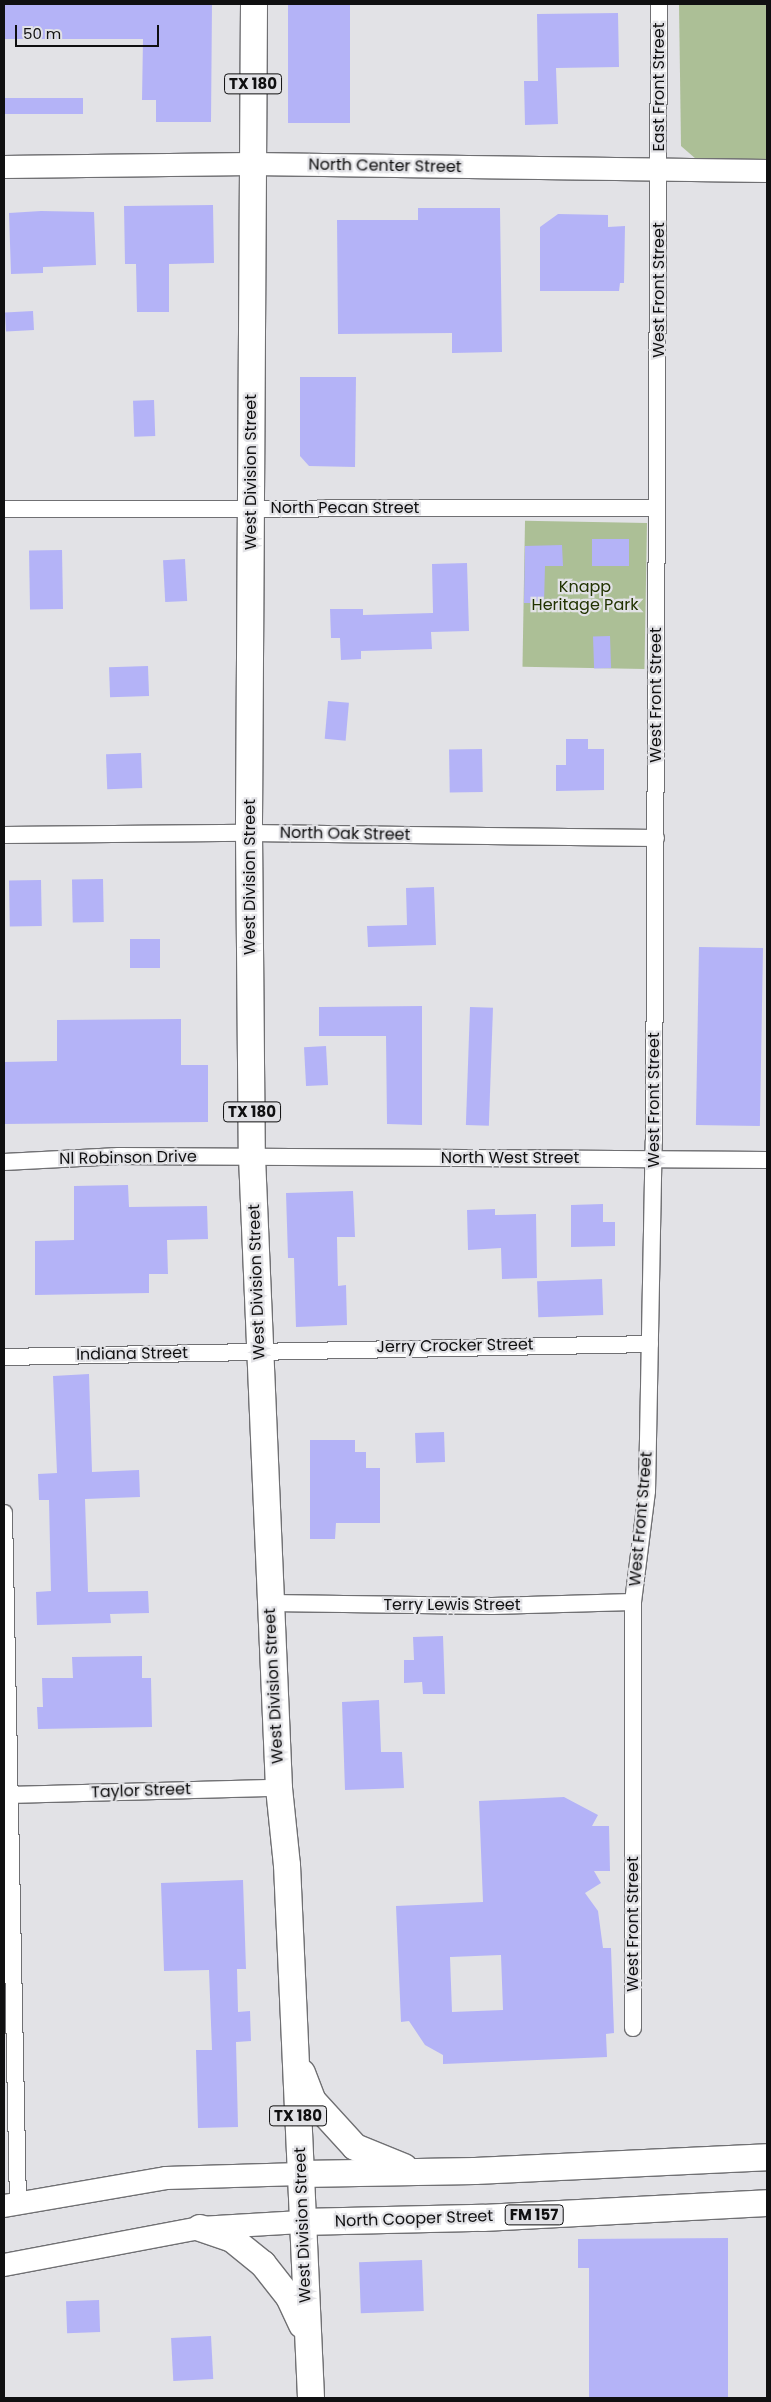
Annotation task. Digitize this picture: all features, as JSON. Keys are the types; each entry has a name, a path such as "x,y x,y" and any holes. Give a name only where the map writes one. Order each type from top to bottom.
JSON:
{"main road":[{"name":"TX 180","path":"252,164 254,4"},
{"name":"North Center Street","path":"4,167 252,164 767,171"},
{"name":"West Division Street","path":"252,164 249,833 252,1157 270,1603 279,1788 287,1865 301,2174 301,2222 311,2398"},
{"path":"296,2058 312,2101 355,2147 384,2161 421,2172"},
{"path":"11,2205 166,2178 421,2172 767,2157"},
{"name":"North Cooper Street","path":"4,2265 200,2228 301,2222 483,2218 767,2203"},
{"path":"200,2228 232,2239 263,2264 289,2297 307,2337"}],"street":[{"name":"East Front Street","path":"659,4 659,170"},
{"name":"West Front Street","path":"633,2028 633,1602 647,1491 654,1160 659,170"},
{"name":"North Pecan Street","path":"4,509 657,508"},
{"name":"North Oak Street","path":"4,835 249,833 656,838"},
{"name":"Nl Robinson Drive","path":"4,1162 119,1156 252,1157"},
{"name":"North West Street","path":"252,1157 767,1160"},
{"name":"Jerry Crocker Street","path":"260,1352 650,1344"},
{"name":"Indiana Street","path":"4,1357 260,1352"},
{"path":"4,1513 11,2205"},
{"name":"Terry Lewis Street","path":"270,1603 498,1606 633,1602"},
{"name":"Taylor Street","path":"7,1795 279,1788"}],"green space":[{"path":"679,4 767,4 767,161 696,159 681,146"},
{"name":"Knapp Heritage Park","path":"525,521 647,523 644,669 522,667"}],"building":[{"path":"4,4 212,4 211,122 156,122 156,100 142,100 143,39 4,39"},
{"path":"288,4 350,4 350,123 288,123"},
{"path":"618,13 619,67 556,68 558,124 525,125 524,81 538,81 537,14"},
{"path":"4,98 83,98 83,114 4,114"},
{"path":"213,205 214,263 169,264 169,312 137,312 136,264 125,264 124,206"},
{"path":"418,208 500,208 502,352 452,353 452,333 338,334 337,220 418,220"},
{"path":"41,211 94,212 96,265 43,267 43,273 11,274 9,213"},
{"path":"558,214 608,215 608,227 625,226 624,283 620,283 619,291 540,291 540,227"},
{"path":"33,311 34,330 6,331 5,312"},
{"path":"300,377 356,377 355,467 309,466 300,456"},
{"path":"154,400 155,436 134,437 133,401"},
{"path":"592,539 629,539 629,566 592,566"},
{"path":"562,545 563,566 545,566 544,603 524,603 525,546"},
{"path":"62,550 63,609 30,610 29,551"},
{"path":"185,559 187,601 165,602 163,560"},
{"path":"467,563 469,631 431,632 432,649 361,651 361,659 341,660 340,638 331,638 330,609 363,609 363,615 433,613 432,564"},
{"path":"610,636 611,668 594,669 593,637"},
{"path":"148,666 149,696 110,697 109,667"},
{"path":"328,701 349,703 346,741 325,739"},
{"path":"566,739 588,739 588,749 604,749 604,790 556,791 556,765 566,765"},
{"path":"482,749 483,792 450,793 449,750"},
{"path":"141,753 142,788 107,789 106,754"},
{"path":"103,879 104,922 73,923 72,880"},
{"path":"41,880 42,926 10,927 9,881"},
{"path":"434,887 436,945 368,947 367,926 407,925 406,888"},
{"path":"130,939 160,939 160,968 130,968"},
{"path":"699,947 763,948 760,1126 696,1125"},
{"path":"422,1006 422,1125 387,1124 386,1036 319,1036 319,1007"},
{"path":"470,1007 493,1008 489,1126 466,1125"},
{"path":"181,1019 181,1065 208,1065 208,1122 4,1124 4,1062 57,1061 57,1020"},
{"path":"326,1046 328,1085 306,1086 304,1047"},
{"path":"128,1185 129,1207 207,1206 208,1239 167,1240 168,1274 149,1274 149,1293 35,1295 35,1241 74,1240 74,1186"},
{"path":"353,1191 355,1237 337,1237 338,1286 346,1285 347,1325 296,1327 294,1258 288,1258 286,1193"},
{"path":"603,1204 603,1222 615,1222 615,1246 571,1247 571,1205"},
{"path":"495,1209 495,1215 536,1214 537,1278 502,1279 501,1248 468,1250 467,1210"},
{"path":"602,1279 603,1315 538,1317 537,1281"},
{"path":"89,1374 92,1472 139,1470 140,1497 85,1499 88,1592 148,1591 149,1613 110,1614 111,1623 37,1625 36,1592 51,1591 49,1500 39,1500 38,1474 57,1473 53,1376"},
{"path":"444,1432 445,1462 416,1463 415,1433"},
{"path":"310,1440 355,1440 355,1452 366,1452 366,1468 380,1468 380,1523 336,1523 335,1539 310,1539"},
{"path":"443,1636 445,1694 423,1694 422,1682 404,1683 404,1660 414,1660 413,1637"},
{"path":"142,1656 142,1678 151,1678 152,1727 38,1729 37,1707 43,1707 42,1678 73,1678 72,1657"},
{"path":"379,1700 381,1752 402,1752 404,1788 345,1790 342,1702"},
{"path":"564,1797 598,1815 592,1826 609,1826 610,1871 594,1871 601,1883 585,1893 598,1911 603,1948 611,1948 614,2033 606,2034 607,2057 443,2064 443,2055 425,2045 409,2021 401,2022 396,1906 483,1902 479,1801","holes":["501,1955 503,2010 452,2012 450,1957"]},
{"path":"243,1880 246,1969 237,1969 238,2012 250,2011 251,2041 236,2042 238,2127 198,2128 196,2050 212,2050 209,1970 164,1971 161,1883"},
{"path":"728,2238 728,2398 589,2398 589,2268 578,2268 578,2239"},
{"path":"422,2260 424,2311 361,2313 359,2262"},
{"path":"99,2300 100,2332 67,2333 66,2301"},
{"path":"211,2336 213,2379 173,2381 171,2338"}]}
